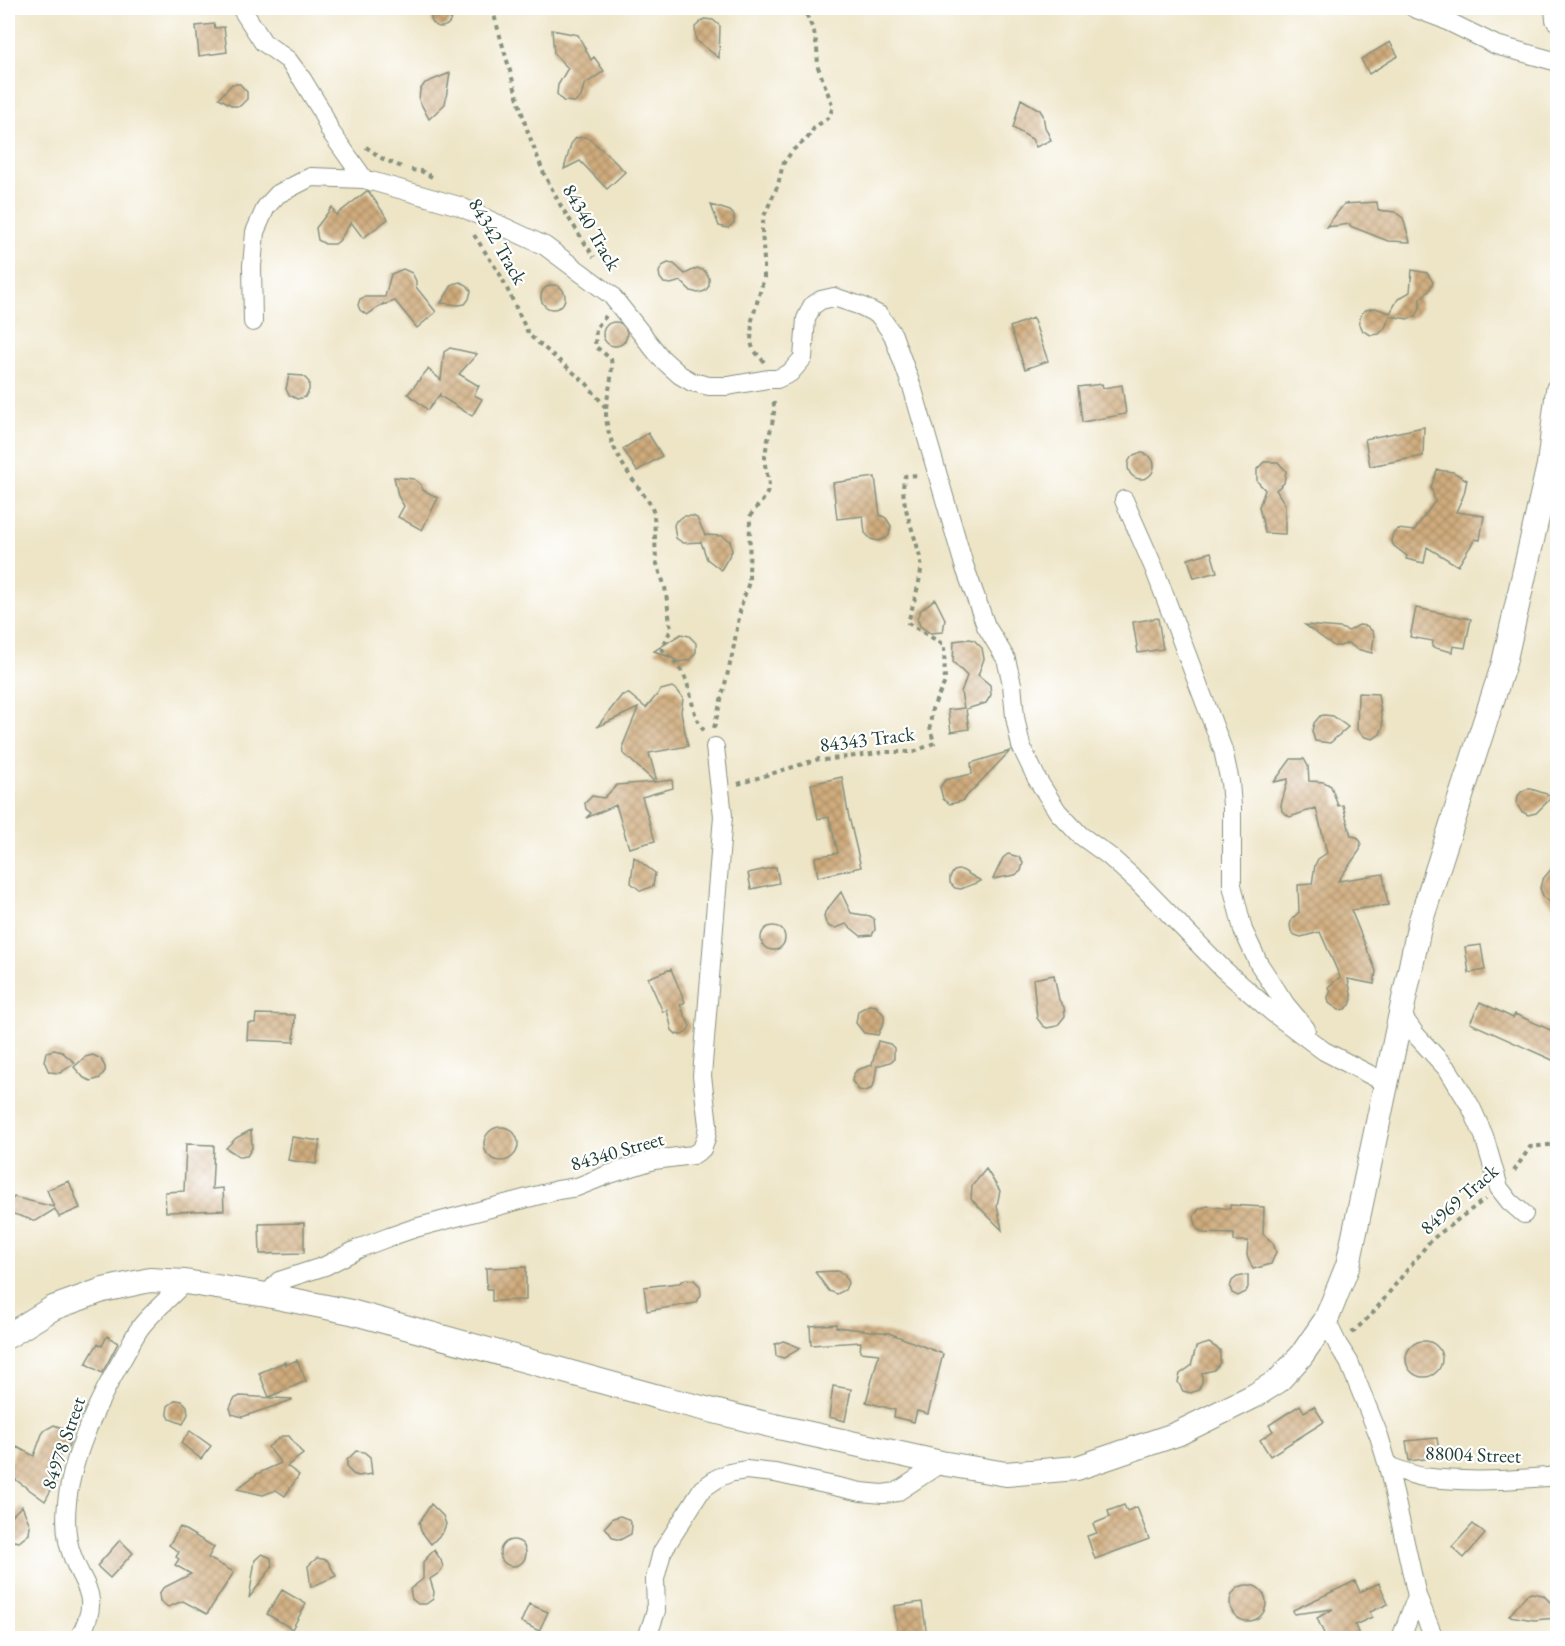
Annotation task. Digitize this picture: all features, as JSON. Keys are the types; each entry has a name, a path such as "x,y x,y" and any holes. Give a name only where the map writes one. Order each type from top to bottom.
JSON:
{"street":[{"path":"241,8 263,42 288,60 302,79 321,110 330,131 364,179"},
{"path":"1414,8 1441,18 1496,45 1557,62"},
{"path":"1557,8 1557,19"},
{"path":"254,322 252,266 255,232 266,207 278,194 310,177 364,179 459,206 545,246 611,295 660,358 692,382 709,386 728,386 768,379 777,380 790,373 803,358 806,319 812,306 821,300 834,297 879,315 893,335 913,390 964,564 986,626 1006,659 1022,746 1037,778 1058,812 1080,835 1109,856 1138,882 1223,969 1272,1012 1324,1051 1386,1083"},
{"path":"8,1336 53,1308 103,1290 150,1280 185,1282 351,1312 662,1398 762,1423 942,1463 1006,1474 1077,1468 1177,1434 1254,1396 1278,1381 1301,1356 1326,1320 1348,1265 1420,922 1504,663 1553,468 1557,390"},
{"path":"1124,500 1158,579 1223,750 1230,782 1232,806 1232,885 1243,930 1259,964 1286,1005 1324,1051"},
{"name":"84340 Street","path":"267,1295 279,1281 325,1266 360,1248 415,1228 577,1187 654,1160 686,1157 702,1149 708,1125 702,1076 723,816 715,747"},
{"path":"1401,1014 1415,1034 1449,1071 1471,1107 1485,1136 1499,1188 1524,1214"},
{"name":"84978 Street","path":"79,1638 89,1617 92,1602 68,1540 66,1507 75,1468 88,1428 112,1376 141,1326 185,1282"},
{"path":"1326,1320 1349,1362 1388,1466 1417,1596 1434,1638"},
{"path":"647,1638 656,1611 655,1579 662,1552 702,1489 718,1478 746,1470 775,1473 883,1494 897,1492 942,1463"},
{"name":"88004 Street","path":"1388,1466 1421,1477 1461,1480 1516,1480 1557,1476"},
{"path":"1401,1638 1417,1596"}],"path":[{"name":"84340 Track","path":"492,8 526,127 544,174 562,208 598,264 611,295 610,311 596,328 595,346 611,359 613,376 608,390 606,422 618,456 651,505 654,514 656,561 665,587 671,629 662,648 683,673 688,683 694,713 715,747"},
{"path":"330,131 355,139 390,162 411,170 421,171 434,178"},
{"name":"84342 Track","path":"459,206 476,238 501,276 529,335 587,384 606,408"},
{"name":"84343 Track","path":"736,791 735,785 810,761 914,752 934,743 930,727 932,709 945,682 945,653 944,645 908,623 922,565 909,522 903,482 905,476 937,475"},
{"name":"84969 Track","path":"1338,1345 1372,1314 1431,1240 1499,1188 1530,1147 1557,1144"}],"building":[{"path":"441,7 448,10 451,17 448,24 441,27 434,24 431,17 434,10"},
{"path":"704,19 713,20 720,26 719,58 696,40 695,27"},
{"path":"214,24 215,28 224,27 227,52 199,56 196,26"},
{"path":"552,30 578,35 591,60 594,57 604,71 584,85 581,97 575,102 563,101 557,94 558,85 568,68 554,54"},
{"path":"1390,42 1398,56 1369,74 1361,59"},
{"path":"450,73 445,104 429,119 419,100 420,90 425,83"},
{"path":"232,84 240,84 247,92 247,99 240,106 233,106 219,98"},
{"path":"1021,99 1040,110 1051,140 1036,147 1032,139 1013,128"},
{"path":"584,137 606,153 625,172 607,189 580,161 564,169 571,144 576,138"},
{"path":"367,191 388,219 363,238 351,222 335,244 325,244 318,240 316,228 332,207 336,215"},
{"path":"1377,202 1378,210 1395,212 1403,218 1410,242 1388,241 1350,226 1350,224 1326,227 1344,204"},
{"path":"711,205 730,211 734,215 734,223 728,228 719,226"},
{"path":"668,263 674,264 685,274 697,268 705,271 709,278 709,286 705,291 698,293 691,291 681,281 671,284 664,283 659,272 662,266"},
{"path":"403,269 412,273 416,287 436,312 417,328 395,301 383,305 384,303 367,315 360,310 358,305 360,299 365,297 385,297 391,274"},
{"path":"1412,270 1427,273 1433,282 1429,291 1420,298 1420,309 1416,316 1408,319 1390,316 1385,328 1379,334 1371,335 1363,331 1359,322 1362,313 1375,308 1390,313 1398,299 1410,292"},
{"path":"460,282 467,285 471,291 465,304 441,303 453,284"},
{"path":"553,285 562,288 565,297 562,306 553,309 544,306 541,297 544,288"},
{"path":"1033,318 1048,361 1025,369 1010,327"},
{"path":"615,322 620,323 626,329 626,339 620,345 615,346 610,345 604,339 603,334 604,329 610,323"},
{"path":"450,348 477,354 459,374 479,386 474,395 482,399 472,416 440,394 428,410 408,394 428,369 441,380 444,352"},
{"path":"289,375 303,376 309,382 309,390 305,397 297,399 289,395 286,389"},
{"path":"1102,384 1103,388 1122,385 1126,414 1082,422 1078,387"},
{"path":"1424,427 1423,456 1370,466 1365,439"},
{"path":"648,433 662,456 637,471 623,449"},
{"path":"1141,453 1151,456 1154,466 1151,476 1141,479 1131,476 1128,466 1131,456"},
{"path":"1264,462 1278,462 1286,471 1284,483 1276,490 1285,504 1285,534 1265,533 1259,507 1265,490 1257,481 1257,469"},
{"path":"1437,470 1453,472 1467,480 1456,512 1484,516 1480,540 1475,539 1458,566 1427,547 1424,563 1406,559 1407,556 1391,541 1398,529 1414,531 1435,501 1431,487"},
{"path":"394,477 414,479 423,490 438,498 422,530 398,517 404,506 398,496"},
{"path":"875,477 880,515 886,518 891,526 889,535 878,541 871,539 865,533 863,516 837,519 833,483"},
{"path":"684,516 697,518 705,535 722,536 730,541 732,551 721,570 707,559 701,542 683,543 676,538 674,525"},
{"path":"1211,552 1217,572 1194,578 1188,559"},
{"path":"935,599 945,619 943,632 930,633 920,626 917,618 921,610"},
{"path":"1416,608 1471,619 1465,648 1453,646 1452,652 1432,647 1433,641 1410,637"},
{"path":"1158,618 1163,649 1138,653 1133,622"},
{"path":"1305,625 1349,631 1359,625 1367,626 1374,636 1372,653 1357,649 1348,643 1334,646"},
{"path":"681,634 689,636 696,643 696,652 690,660 678,662 654,651"},
{"path":"974,640 982,648 984,659 978,675 990,685 991,695 986,703 966,709 969,729 951,732 948,710 964,708 961,692 967,676 953,662 954,641"},
{"path":"672,687 683,698 681,712 688,746 649,753 657,782 672,780 673,788 642,797 655,841 629,848 616,805 586,818 591,813 586,809 585,803 592,796 604,798 617,785 655,782 624,754 623,745 638,708 597,727 622,695 629,694 646,708 661,690"},
{"path":"1358,693 1378,694 1383,727 1380,734 1373,739 1365,737 1357,730"},
{"path":"1324,715 1333,716 1348,727 1330,743 1315,741 1312,731 1314,723"},
{"path":"1010,751 962,801 950,804 943,799 940,787 945,780 972,774 971,763"},
{"path":"1291,759 1304,759 1308,766 1309,781 1324,782 1331,786 1338,806 1343,805 1351,836 1357,837 1361,842 1360,850 1338,881 1383,874 1388,905 1351,910 1376,971 1374,984 1348,979 1352,999 1350,1005 1345,1009 1339,1010 1329,1003 1328,997 1331,991 1328,987 1340,977 1320,932 1301,937 1291,931 1292,919 1299,912 1298,885 1312,884 1315,865 1318,859 1327,853 1316,808 1290,817 1282,811 1281,805 1288,779 1274,782"},
{"path":"842,777 861,867 818,877 815,857 838,853 829,817 818,819 811,784"},
{"path":"1527,789 1553,796 1536,813 1528,815 1521,811 1517,804 1518,796"},
{"path":"1008,854 1019,857 1023,863 1021,871 1015,875 993,879 1003,858"},
{"path":"634,857 655,873 653,886 641,891 631,883"},
{"path":"1557,862 1557,908 1543,896 1540,888 1542,880"},
{"path":"776,867 779,883 751,889 748,873"},
{"path":"962,870 981,881 961,889 955,888 950,883 950,877 954,871"},
{"path":"841,892 851,913 870,916 874,919 875,930 872,935 861,936 846,924 836,928 826,923 825,912"},
{"path":"768,926 778,926 785,933 785,943 778,950 768,950 761,943 761,933"},
{"path":"1481,945 1485,970 1469,973 1465,947"},
{"path":"671,969 685,1002 680,1005 690,1026 682,1035 672,1030 667,1010 663,1012 648,978"},
{"path":"1054,975 1065,1016 1057,1026 1047,1028 1037,1018 1033,979"},
{"path":"1480,1002 1513,1018 1515,1014 1557,1033 1557,1062 1470,1023"},
{"path":"869,1005 876,1006 884,1015 884,1022 878,1035 864,1033 856,1023 858,1011"},
{"path":"256,1014 295,1015 294,1042 247,1040 248,1023 255,1023"},
{"path":"878,1041 890,1044 894,1048 894,1059 877,1066 871,1089 859,1090 852,1081 853,1075 857,1070 872,1065"},
{"path":"54,1050 62,1052 75,1063 60,1073 49,1072 44,1061 46,1052"},
{"path":"93,1055 101,1059 105,1071 100,1078 91,1081 84,1078 74,1067 85,1057"},
{"path":"501,1127 513,1132 518,1144 513,1156 501,1161 489,1156 484,1144 489,1132"},
{"path":"251,1130 252,1148 247,1156 240,1157 226,1148 236,1138"},
{"path":"292,1137 320,1141 316,1164 288,1160"},
{"path":"186,1144 214,1145 212,1189 223,1188 224,1210 166,1212 165,1192 184,1191"},
{"path":"986,1169 1000,1191 997,1205 1002,1230 971,1199 972,1186"},
{"path":"69,1181 80,1208 59,1217 55,1209 36,1221 10,1213 8,1204 14,1197 54,1207 47,1190"},
{"path":"1230,1205 1264,1207 1263,1234 1273,1243 1276,1252 1271,1264 1253,1269 1247,1255 1248,1241 1234,1241 1234,1234 1204,1233 1197,1229 1194,1216 1199,1209 1208,1206 1230,1209"},
{"path":"304,1223 304,1253 260,1254 259,1224"},
{"path":"526,1267 526,1300 492,1301 492,1289 487,1289 486,1268"},
{"path":"837,1271 844,1274 848,1283 845,1290 837,1294 829,1291 815,1272"},
{"path":"1248,1275 1246,1292 1238,1296 1232,1293 1230,1287 1232,1281 1237,1277"},
{"path":"686,1279 694,1280 700,1286 701,1295 696,1303 647,1311 644,1287 679,1283"},
{"path":"836,1324 836,1327 889,1333 943,1354 928,1414 917,1411 914,1422 894,1417 895,1410 866,1402 879,1354 860,1352 861,1342 811,1345 810,1326"},
{"path":"107,1336 118,1343 102,1373 86,1364 98,1343 102,1346"},
{"path":"783,1341 801,1348 784,1358 776,1356 775,1344"},
{"path":"1424,1341 1437,1346 1442,1359 1437,1372 1424,1377 1411,1372 1406,1359 1411,1346"},
{"path":"1209,1343 1220,1350 1220,1363 1214,1370 1202,1373 1202,1383 1198,1390 1191,1393 1183,1391 1178,1382 1180,1374 1191,1366 1196,1347"},
{"path":"297,1360 306,1381 269,1397 259,1373 285,1362 286,1365"},
{"path":"833,1386 851,1389 845,1421 829,1417"},
{"path":"240,1396 292,1400 242,1417 232,1414 230,1408 234,1399"},
{"path":"176,1400 182,1401 187,1406 188,1414 183,1424 170,1419 167,1413 168,1406"},
{"path":"1300,1405 1304,1412 1314,1406 1324,1422 1270,1456 1260,1440 1273,1431 1269,1425"},
{"path":"54,1425 68,1432 70,1442 66,1452 55,1459 58,1477 45,1501 8,1474 8,1466 17,1447 34,1456 42,1434"},
{"path":"190,1431 211,1446 201,1459 181,1443"},
{"path":"282,1436 289,1436 303,1454 287,1466 299,1475 285,1496 276,1490 263,1495 237,1489 257,1474 281,1463 268,1447"},
{"path":"1437,1438 1440,1457 1409,1461 1406,1441"},
{"path":"356,1451 364,1452 370,1457 372,1474 358,1476 347,1468 347,1460"},
{"path":"431,1504 443,1516 446,1524 443,1532 431,1544 421,1531 419,1523"},
{"path":"1124,1505 1127,1511 1137,1507 1149,1539 1095,1559 1087,1536 1097,1533 1093,1524 1110,1517 1108,1511"},
{"path":"22,1506 30,1525 29,1534 19,1542 8,1540 8,1519"},
{"path":"620,1516 628,1519 632,1526 631,1534 620,1540 613,1538 605,1527 613,1518"},
{"path":"1473,1524 1485,1534 1464,1558 1452,1547"},
{"path":"180,1527 214,1547 208,1558 234,1572 207,1614 183,1601 168,1607 160,1601 159,1594 163,1588 191,1574 175,1565 179,1559 176,1557 179,1552 169,1545"},
{"path":"120,1540 133,1553 110,1578 97,1566"},
{"path":"513,1540 522,1544 526,1553 522,1562 513,1566 504,1562 500,1553 504,1544"},
{"path":"434,1550 443,1567 430,1579 434,1592 433,1599 426,1604 418,1604 412,1599 410,1589 423,1579 423,1562"},
{"path":"262,1554 271,1558 272,1567 249,1598 255,1560"},
{"path":"317,1558 327,1560 336,1576 311,1587 308,1566"},
{"path":"1355,1581 1360,1592 1379,1583 1388,1604 1370,1612 1372,1617 1355,1625 1360,1638 1326,1638 1317,1618 1333,1609 1294,1614 1293,1610"},
{"path":"1248,1585 1261,1590 1266,1603 1261,1616 1248,1621 1235,1616 1230,1603 1235,1590"},
{"path":"282,1590 306,1604 292,1629 267,1614"},
{"path":"1531,1593 1543,1595 1557,1609 1557,1618 1534,1620 1509,1616 1526,1595"},
{"path":"922,1602 927,1636 899,1638 894,1606"},
{"path":"529,1604 548,1612 539,1631 521,1622"}]}
